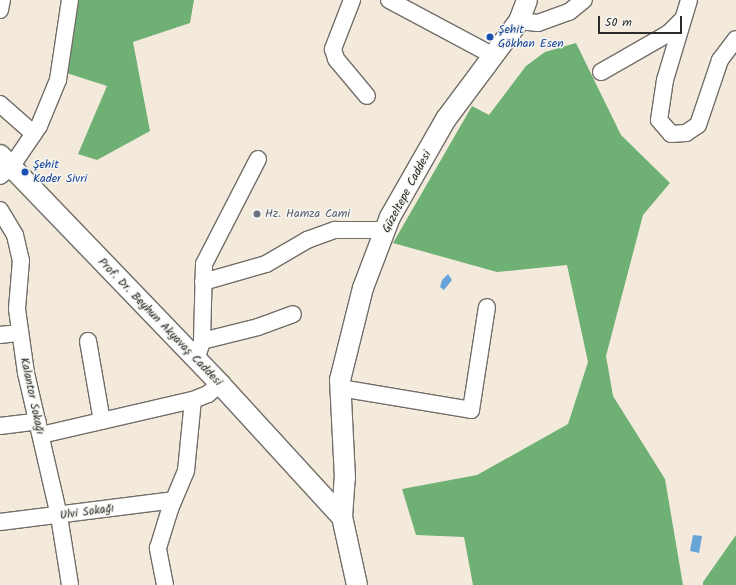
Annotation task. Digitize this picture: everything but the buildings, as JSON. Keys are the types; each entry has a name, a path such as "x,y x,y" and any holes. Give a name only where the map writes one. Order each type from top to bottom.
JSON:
{"main road":[{"name":"Güzeltepe Caddesi","path":"342,517 345,478 340,388 363,288 385,230 446,119 519,21 527,0"},
{"name":"Prof. Dr. Beyhun Akyavaş Caddesi","path":"4,166 220,384 317,492 342,517"},
{"path":"342,517 357,585"}],"street":[{"path":"0,10 2,0"},
{"path":"4,166 34,134 58,80 70,0"},
{"path":"352,0 333,49 336,59 367,96"},
{"path":"389,0 494,56"},
{"path":"519,21 538,23 569,12 584,0"},
{"path":"689,0 681,21 665,80 659,120 671,134 686,133 698,125 720,60 736,38"},
{"path":"601,72 669,33 681,21"},
{"path":"0,104 34,134"},
{"path":"196,360 202,341 204,264 258,159"},
{"name":"Kalantor Sokağı","path":"0,210 15,235 21,260 17,309 20,333 39,428 59,516 70,585"},
{"path":"203,282 266,264 307,240 335,230 385,230"},
{"path":"340,388 471,410 486,307"},
{"path":"202,341 258,327 293,314"},
{"path":"0,336 20,333"},
{"path":"88,341 102,421"},
{"path":"0,426 39,428 102,421 194,400 208,394 220,384"},
{"path":"166,585 158,548 174,500 186,471 194,400"},
{"name":"Ulvi Sokağı","path":"0,522 59,516 174,500"}],"green space":[{"path":"62,0 194,0 190,23 133,42 150,131 97,160 78,154 107,86 54,69"},
{"path":"576,43 621,135 670,183 643,215 606,356 613,396 665,479 683,585 473,585 464,537 416,535 402,489 477,475 568,424 588,362 567,265 497,272 393,243 472,106 489,115 526,66 545,52"},
{"path":"736,535 736,585 703,585 703,582"}],"water":[{"path":"448,274 452,280 444,290 440,287 442,280"},
{"path":"693,535 702,536 699,553 690,551"}],"place":[{"name":"Şehit Gökhan Esen","path":"490,37"},
{"name":"Şehit Kader Sivri","path":"25,172"},
{"name":"Hz. Hamza Cami","path":"257,214"}]}
